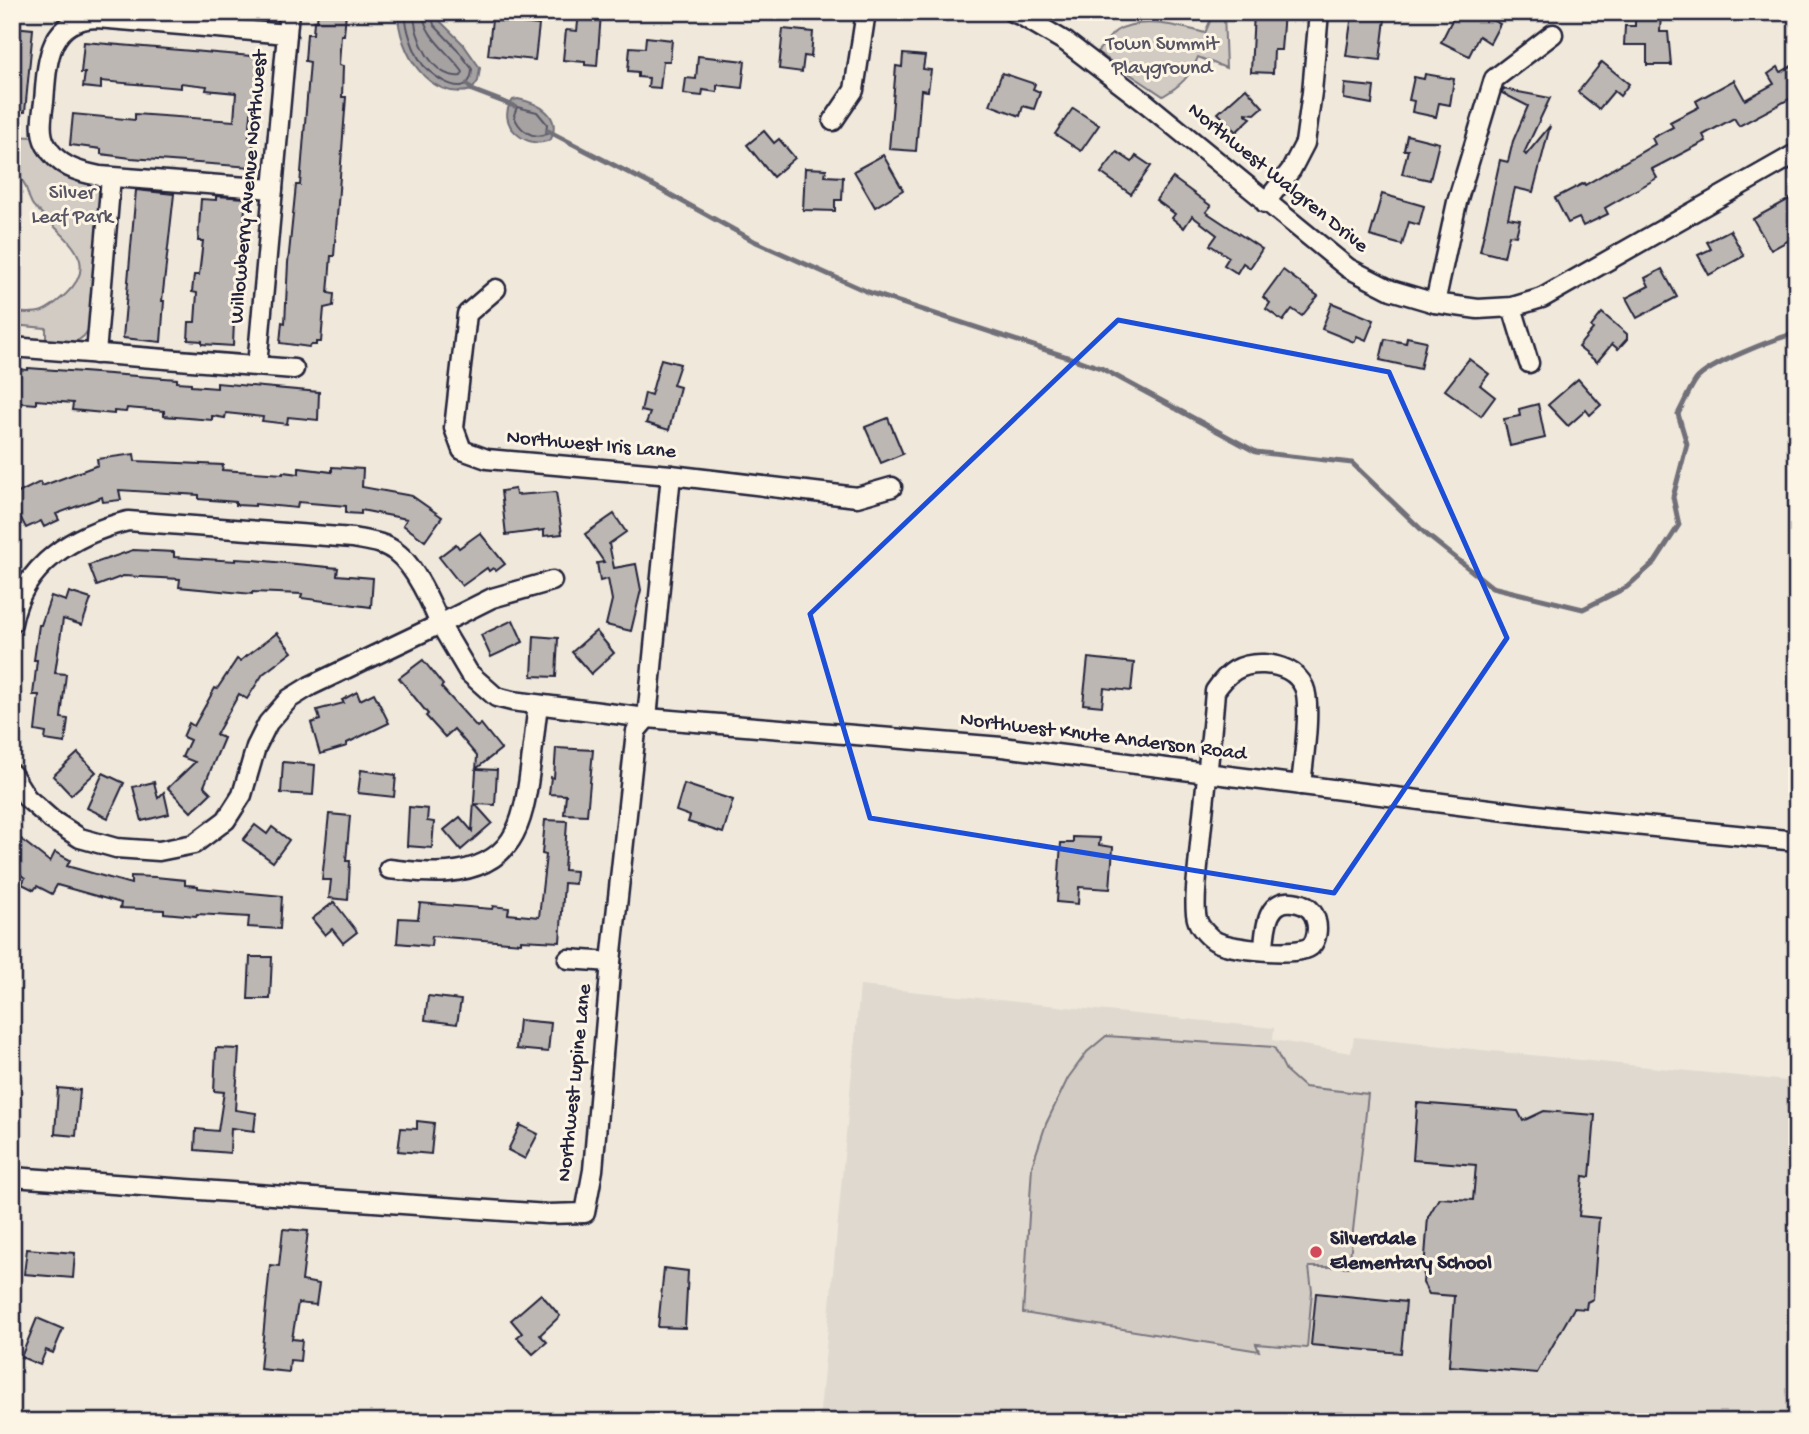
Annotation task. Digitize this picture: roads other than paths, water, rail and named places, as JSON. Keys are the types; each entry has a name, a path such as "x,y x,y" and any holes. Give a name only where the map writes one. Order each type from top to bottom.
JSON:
{"street":[{"name":"Willowberry Avenue Northwest","path":"257,366 289,12"},
{"path":"833,121 854,90 866,12"},
{"name":"Northwest Walgren Drive","path":"1012,12 1076,50 1147,104 1265,203 1348,268 1391,290 1435,303 1478,309 1512,307 1542,298 1797,153"},
{"path":"1265,203 1291,170 1305,143 1319,12"},
{"path":"273,189 111,177 76,171 65,166 44,141 42,123 48,57 54,41 70,24 87,18 97,18 287,34"},
{"path":"1435,303 1457,202 1494,79 1553,34"},
{"path":"96,354 111,177"},
{"name":"Northwest Iris Lane","path":"496,289 467,314 454,428 462,450 487,459 671,475 857,497 892,487"},
{"path":"1512,307 1529,363"},
{"path":"12,347 294,369"},
{"name":"Northwest Lupine Lane","path":"12,1177 548,1214 585,1213 593,1170 611,962 636,731 647,718 671,475"},
{"name":"Northwest Knute Anderson Road","path":"12,623 22,596 47,561 63,546 83,535 128,521 353,538 377,542 398,552 426,591 440,625 458,657 482,686 496,696 538,705 647,718 1002,747 1553,817 1797,841"},
{"path":"12,774 27,798 52,820 80,838 116,848 159,851 194,844 226,820 242,795 256,747 268,723 289,699 310,686 492,598 552,581"},
{"path":"1264,949 1217,942 1196,919 1197,874 1215,691 1233,670 1249,663 1286,668 1305,688 1307,708 1301,785"},
{"path":"389,869 449,872 485,863 500,854 514,838 524,810 538,705"},
{"path":"568,959 611,962"}],"water":[{"path":"398,12 438,12 440,21 463,44 480,68 478,81 472,90 456,92 442,88 419,70 404,42"},
{"path":"518,99 540,107 551,117 554,131 551,139 533,142 524,139 510,126 508,109 513,100"}],"waterway":[{"path":"467,84 472,90 514,106"},
{"path":"548,131 754,241 868,292 1101,368 1256,452 1352,463 1427,535 1492,587 1583,609 1627,587 1655,562 1679,525 1673,497 1687,444 1678,414 1696,380 1728,359 1797,333"}],"place":[{"name":"Silverdale Elementary School","path":"1316,1252"}],"park label":[{"name":"Town Summit Playground","path":"1162,57"},
{"name":"Silver Leaf Park","path":"72,206"}]}
